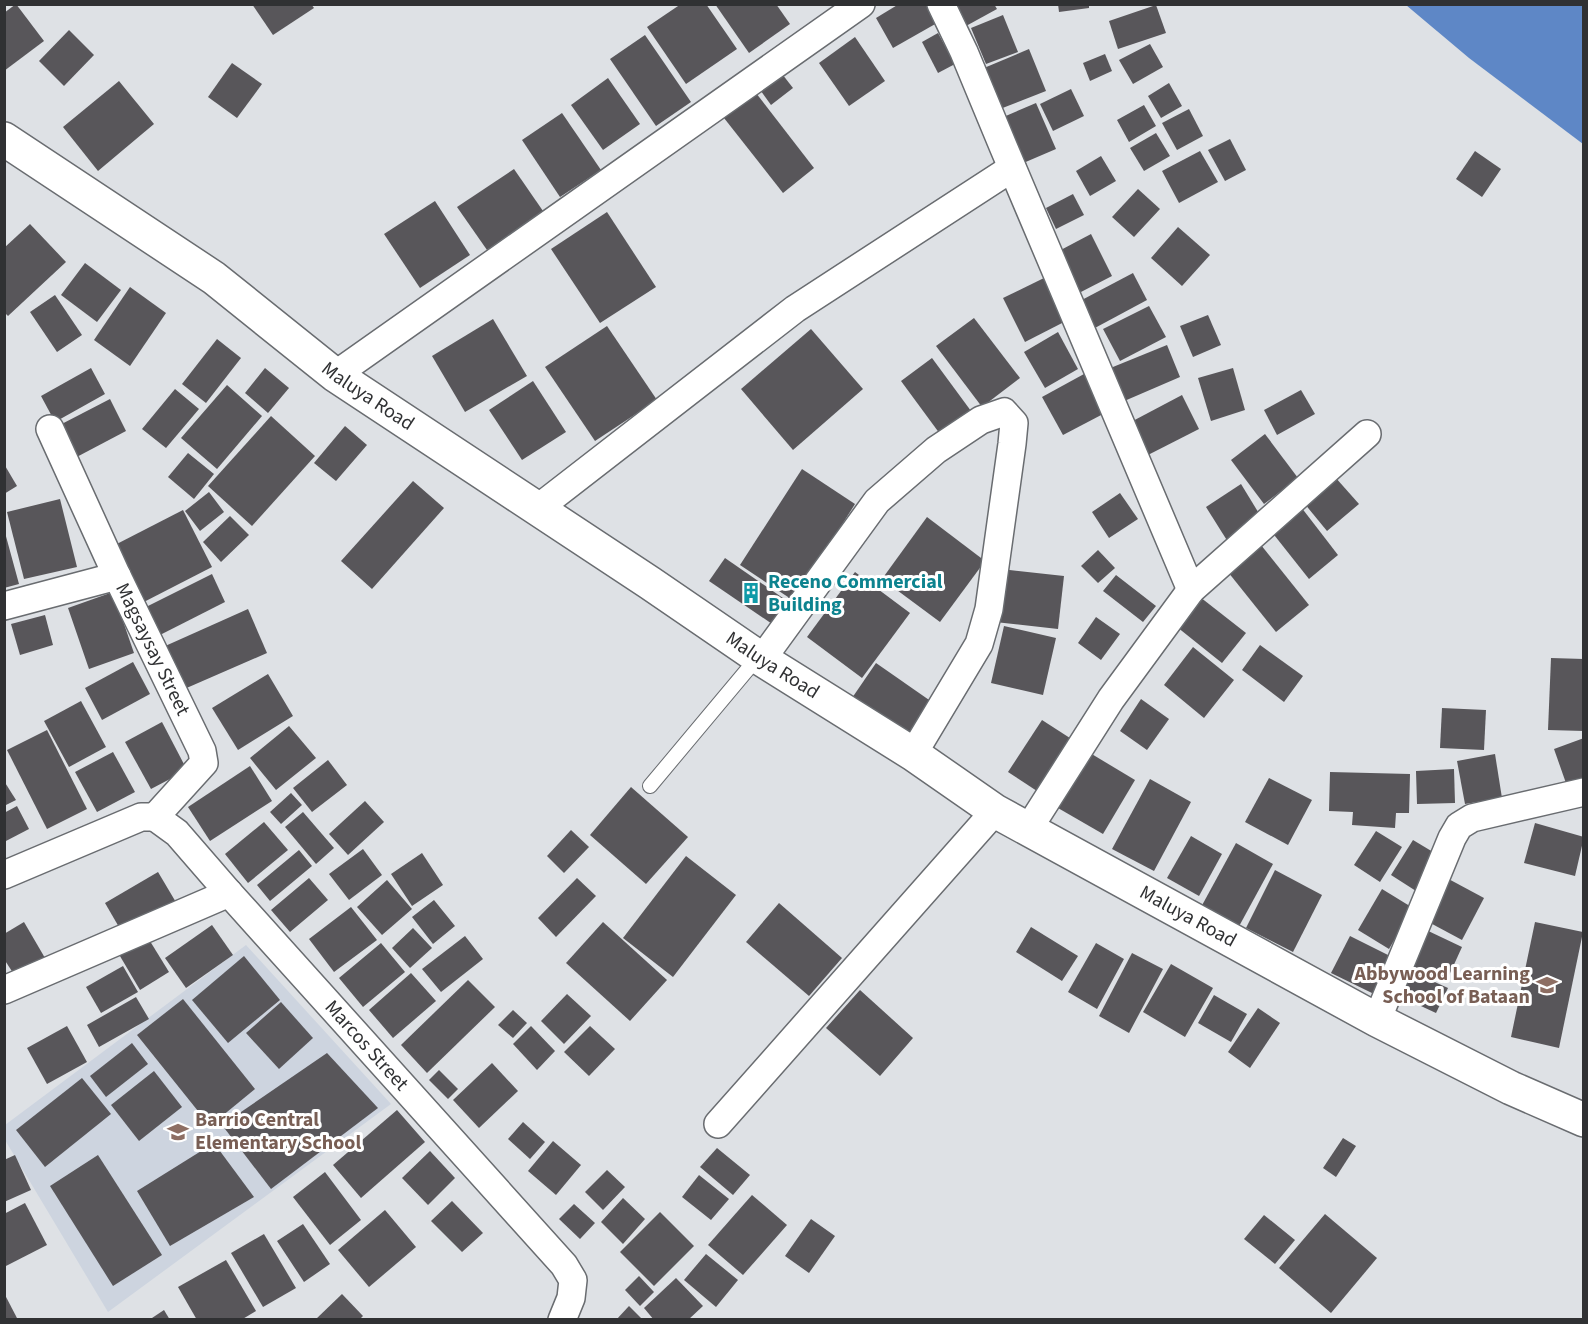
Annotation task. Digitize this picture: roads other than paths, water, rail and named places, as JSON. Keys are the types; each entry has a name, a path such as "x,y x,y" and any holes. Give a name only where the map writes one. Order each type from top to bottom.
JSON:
{"street":[{"path":"335,375 861,4"},
{"path":"941,4 964,52 1191,590"},
{"name":"Maluya Road","path":"4,139 214,278 335,375 760,658 913,754 995,811 1377,1020 1511,1088 1584,1120"},
{"path":"537,508 795,309 1012,168"},
{"path":"760,658 877,501 936,450 981,420 1004,412 1014,423 989,609 979,644 913,754"},
{"path":"50,429 117,576"},
{"path":"1029,828 1111,699 1191,590 1367,434"},
{"name":"Magsaysay Street","path":"4,606 117,576 202,751 204,763 155,817"},
{"path":"1377,1020 1459,826 1472,818 1584,792"},
{"path":"718,1124 995,811"},
{"path":"4,875 141,817 155,817"},
{"name":"Marcos Street","path":"155,817 177,833 564,1266 573,1280 571,1298 562,1320"},
{"path":"4,990 230,893"}],"lane":[{"path":"650,786 760,658"}],"water":[{"path":"1406,5 1583,5 1583,144 1469,58"}],"place":[{"name":"Receno Commercial Building","path":"751,593"},
{"name":"Abbywood Learning School of Bataan","path":"1547,985"},
{"name":"Barrio Central Elementary School","path":"178,1132"}]}
